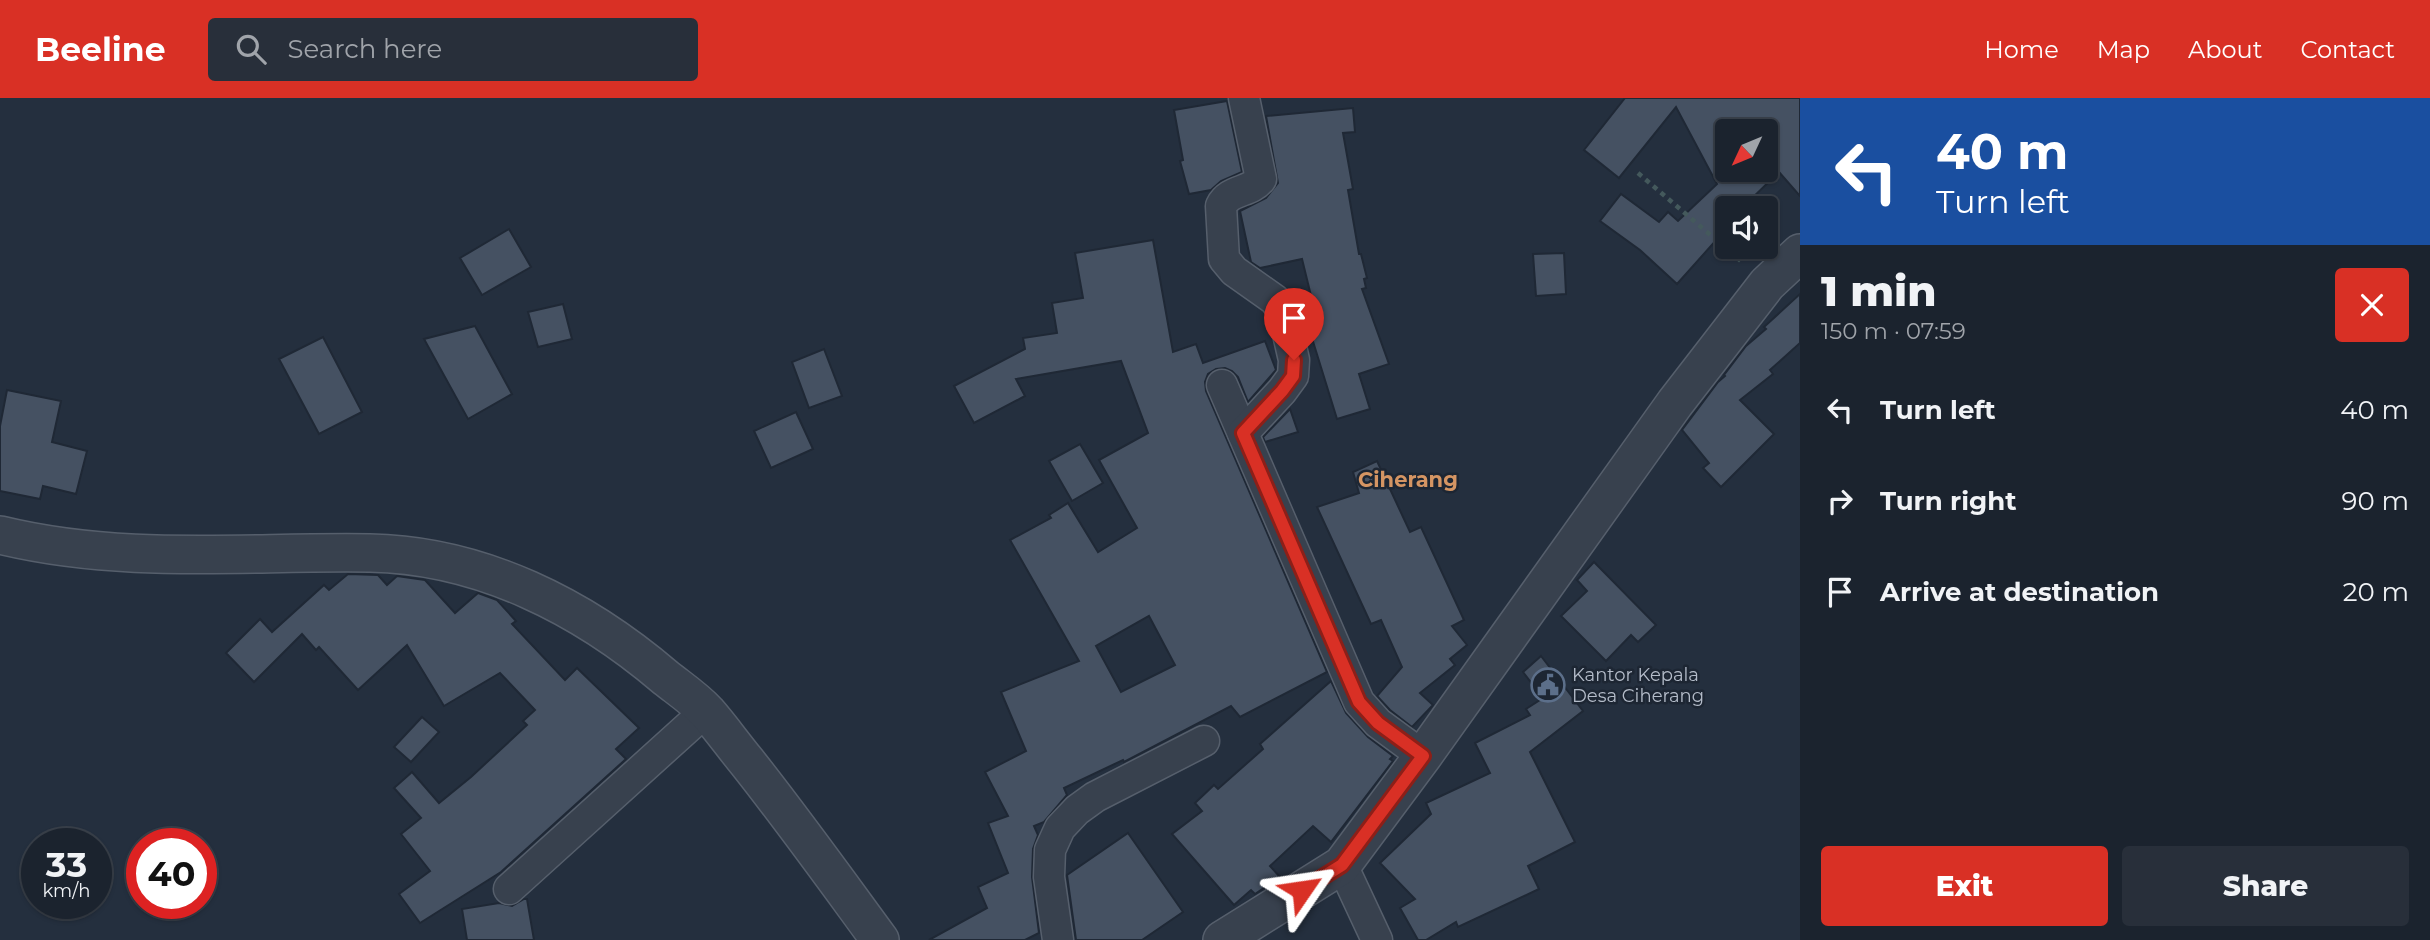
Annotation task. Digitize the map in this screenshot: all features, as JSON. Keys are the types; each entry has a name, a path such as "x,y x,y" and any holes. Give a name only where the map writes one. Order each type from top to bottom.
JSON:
{"street":[{"path":"1243,433 1288,384 1293,376 1294,360 1283,312 1275,300 1234,271 1224,259 1224,200 1227,196 1254,186 1261,179 1244,98"},
{"path":"1222,940 1342,865 1675,403 1767,284 1800,254"},
{"path":"1222,385 1359,702 1378,723 1423,756"},
{"path":"0,536 40,545 137,555 373,553 446,562 514,582 581,615 640,655 706,711 788,813 880,940"},
{"path":"509,890 706,711"},
{"path":"1058,940 1049,877 1050,850 1060,828 1094,797 1204,741"},
{"path":"1342,865 1377,940"}],"path":[{"path":"1638,173 1767,284"}],"building":[{"path":"1625,98 1800,98 1800,196 1778,173 1778,119 1715,119 1715,180 1676,107 1619,178 1584,150"},
{"path":"1227,101 1242,172 1221,181 1211,190 1189,194 1180,161 1183,160 1174,110"},
{"path":"1353,108 1355,132 1343,133 1353,189 1348,190 1359,254 1367,278 1364,279 1366,288 1362,289 1389,364 1359,374 1370,409 1337,419 1311,335 1317,333 1302,259 1260,268 1251,262 1240,211 1266,198 1278,183 1266,116"},
{"path":"1716,182 1769,182 1754,196 1715,196 1715,241 1677,284 1640,250 1600,221 1621,194 1659,222 1668,212 1678,221 1717,184"},
{"path":"509,229 531,267 482,295 460,258"},
{"path":"1153,240 1173,352 1196,344 1203,363 1265,341 1276,370 1248,402 1238,377 1225,368 1208,374 1206,391 1327,672 1240,717 1231,706 1124,762 1123,760 1064,788 1067,795 1044,822 1034,826 1038,835 1033,849 1032,877 1039,933 1025,940 929,940 987,908 978,887 1008,873 988,823 1008,816 985,772 1026,751 1001,692 1079,661 1010,540 1051,518 1049,515 1068,503 1098,552 1137,528 1099,460 1148,433 1121,361 1016,379 1025,396 974,423 954,386 1025,349 1023,338 1057,333 1052,303 1083,298 1075,253","holes":["1149,616 1175,665 1121,692 1096,646"]},
{"path":"1564,253 1566,294 1536,296 1533,254"},
{"path":"1800,294 1800,343 1770,370 1773,374 1740,400 1774,434 1721,487 1703,468 1709,463 1682,430 1746,346"},
{"path":"563,304 572,339 538,347 528,312"},
{"path":"475,326 512,394 468,419 424,339"},
{"path":"323,337 362,412 319,434 279,359"},
{"path":"824,349 842,396 809,408 792,362"},
{"path":"7,390 61,401 52,442 87,451 76,494 43,486 40,499 0,491 0,426"},
{"path":"1290,409 1298,432 1265,442 1263,437"},
{"path":"796,412 813,449 771,468 754,431"},
{"path":"1080,444 1103,483 1072,501 1049,461"},
{"path":"1377,461 1410,532 1421,527 1464,620 1452,626 1467,645 1450,659 1455,665 1420,693 1433,705 1412,727 1377,696 1402,667 1381,620 1371,624 1317,507 1359,493 1353,472"},
{"path":"1594,562 1656,625 1638,642 1631,635 1606,661 1561,616 1587,591 1577,580"},
{"path":"348,574 378,575 387,585 397,576 425,580 455,613 478,593 497,600 516,621 512,624 565,680 577,668 639,728 616,749 626,759 501,872 420,923 399,894 430,871 401,834 421,818 394,788 412,772 439,803 527,725 523,721 535,710 500,673 444,706 407,645 358,690 319,647 316,650 302,634 254,682 226,653 260,619 272,632 324,585 329,590"},
{"path":"1541,656 1583,711 1530,752 1575,842 1528,866 1539,889 1458,927 1456,922 1426,940 1418,940 1400,908 1415,899 1380,863 1431,814 1426,803 1490,773 1475,743 1530,715 1526,709 1543,698 1523,672"},
{"path":"1331,681 1346,713 1368,737 1393,756 1390,759 1393,761 1331,842 1313,826 1270,866 1280,877 1255,894 1251,890 1234,905 1172,834 1202,811 1195,803 1214,785 1218,789 1263,749 1260,744"},
{"path":"422,717 439,732 411,762 394,747"},
{"path":"1128,833 1183,912 1142,940 1076,940 1067,875"},
{"path":"527,899 534,940 467,940 462,909 499,903 512,906"}],"place":[{"name":"Kantor Kepala Desa Ciherang","path":"1548,685"}],"district":[{"name":"Ciherang","path":"1408,479"}],"route":[{"path":"1294,360 1293,376 1243,433 1359,702 1378,723 1423,756 1342,865 1302,890"}]}
